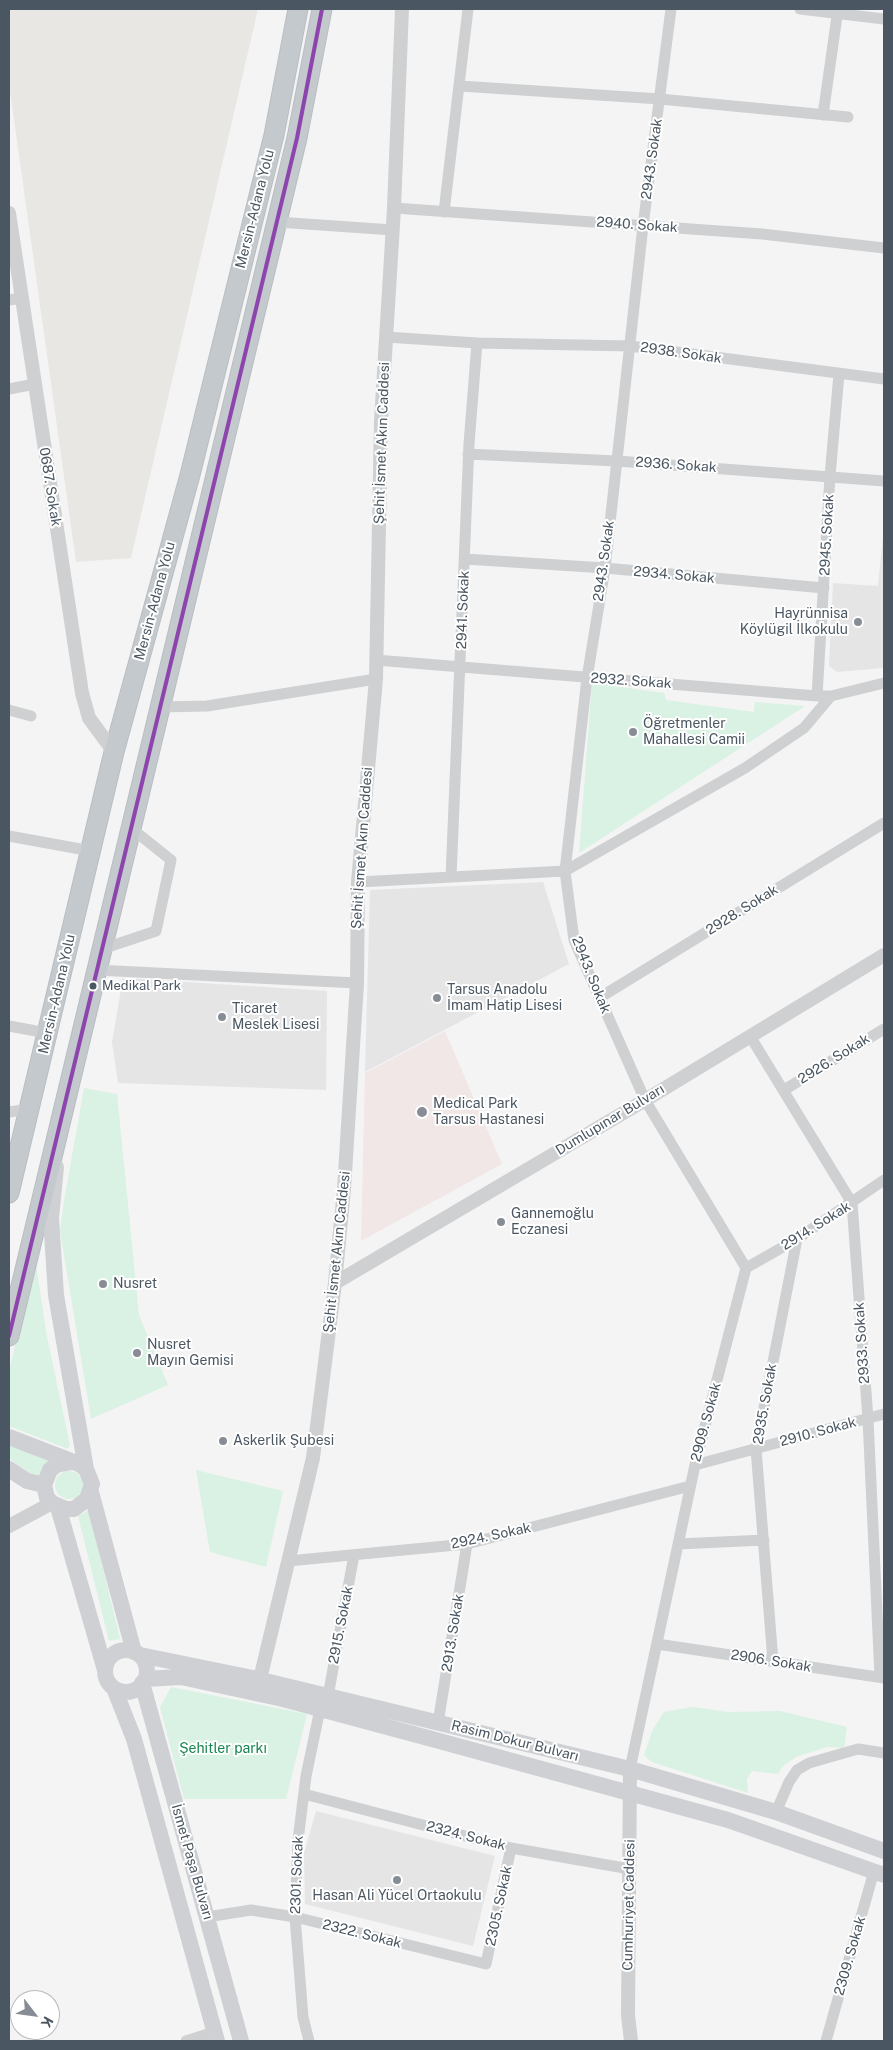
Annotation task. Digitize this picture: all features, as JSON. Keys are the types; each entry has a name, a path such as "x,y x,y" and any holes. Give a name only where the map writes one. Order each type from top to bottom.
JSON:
{"highway":[{"name":"Mersin-Adana Yolu","path":"9,1193 114,752 190,475 274,135 298,9"},
{"path":"9,1336 297,138 322,9"}],"main road":[{"path":"62,1112 51,1218 56,1295 79,1465 92,1484 91,1492 87,1499 74,1509 66,1509 55,1505 48,1498 44,1485 46,1477 56,1465 79,1465"},
{"path":"9,1437 79,1465"},
{"path":"9,1469 27,1481"},
{"path":"9,1480 27,1481 44,1485"},
{"path":"55,1505 109,1683 114,1688 126,1692 133,1690 143,1681 146,1668 137,1653 91,1492"},
{"path":"105,1670 109,1657 115,1653 121,1650 137,1653"},
{"name":"Rasim Dokur Bulvarı","path":"137,1653 260,1679 324,1702 438,1722 630,1769 776,1812 884,1851"},
{"path":"143,1681 181,1677 324,1702 728,1820 879,1873"},
{"name":"İsmet Paşa Bulvarı","path":"143,1681 241,2041"},
{"name":"İsmet Paşa Bulvarı","path":"114,1688 136,1748 216,2037"}],"street":[{"name":"Şehit İsmet Akın Caddesi","path":"260,1679 313,1458 335,1283 344,1189 357,983 358,882 376,679 381,421 394,208 402,9"},
{"path":"444,212 468,9"},
{"name":"2943. Sokak","path":"645,1100 574,940 565,871 587,678 605,568 643,226 671,9"},
{"path":"800,9 884,19"},
{"path":"823,115 837,12"},
{"path":"460,86 660,98 848,117"},
{"name":"2940. Sokak","path":"394,208 762,234 882,247"},
{"name":"0687. Sokak","path":"9,213 15,299 35,384 82,693 89,718 114,752"},
{"path":"277,222 392,230"},
{"name":"2938. Sokak","path":"386,337 477,343 630,346 884,379"},
{"name":"2941. Sokak","path":"451,877 461,667 468,454 477,343"},
{"name":"2945. Sokak","path":"816,696 830,476 839,374"},
{"path":"9,388 35,384"},
{"name":"2936. Sokak","path":"468,454 617,461 884,481"},
{"name":"2934. Sokak","path":"464,560 605,568 824,588"},
{"name":"2932. Sokak","path":"376,660 816,696 831,696 884,682"},
{"path":"160,707 207,706 376,679"},
{"path":"358,882 565,871 745,768 804,728 831,696"},
{"path":"9,710 31,716"},
{"name":"2928. Sokak","path":"600,998 884,823"},
{"path":"102,949 156,931 171,860 131,828"},
{"path":"9,836 91,850"},
{"name":"Dumlupınar Bulvarı","path":"335,1283 645,1100 884,955"},
{"path":"96,970 357,983"},
{"path":"9,1026 48,1033"},
{"name":"2926. Sokak","path":"784,1090 884,1029"},
{"name":"2933. Sokak","path":"750,1036 852,1204 868,1419 882,1678"},
{"path":"645,1100 746,1268"},
{"path":"9,1112 30,1109"},
{"name":"2914. Sokak","path":"746,1268 797,1239 852,1204 884,1180"},
{"name":"2935. Sokak","path":"773,1661 756,1449 797,1239"},
{"name":"2909. Sokak","path":"630,1769 694,1465 746,1268"},
{"name":"2910. Sokak","path":"694,1465 884,1414"},
{"name":"2924. Sokak","path":"288,1561 467,1544 690,1486"},
{"path":"12,1524 55,1505"},
{"path":"678,1544 764,1540"},
{"name":"2913. Sokak","path":"438,1722 467,1544"},
{"name":"2915. Sokak","path":"324,1702 354,1555"},
{"name":"2906. Sokak","path":"657,1644 882,1678"},
{"name":"2301. Sokak","path":"309,2041 303,2017 295,1917 298,1840 304,1794 324,1702"},
{"path":"776,1812 788,1782 797,1770 809,1763 858,1749 884,1753"},
{"name":"Cumhuriyet Caddesi","path":"630,1769 628,2015 631,2041"},
{"name":"2324. Sokak","path":"304,1794 511,1848 630,1869"},
{"name":"2305. Sokak","path":"486,1964 511,1848"},
{"name":"2309. Sokak","path":"826,2041 879,1873"},
{"name":"2322. Sokak","path":"207,1917 251,1910 295,1917 486,1964"},
{"path":"186,2041 216,2037"}],"shaded area":[{"path":"9,9 258,9 131,558 76,562 9,84"},
{"name":"Hayrünnisa Köylügil İlkokulu","path":"884,526 884,668 837,672 829,666 833,583 878,586"},
{"name":"Tarsus Anadolu İmam Hatip Lisesi","path":"543,882 569,964 365,1072 370,890"},
{"name":"Ticaret Meslek Lisesi","path":"123,978 327,991 326,1090 118,1083 112,1042"},
{"name":"Medical Park Tarsus Hastanesi","path":"445,1031 502,1164 361,1241 365,1073"},
{"name":"Hasan Ali Yücel Ortaokulu","path":"316,1811 495,1856 473,1946 305,1904 304,1853"}],"green space":[{"path":"592,683 664,693 666,700 754,712 755,702 805,706 579,853"},
{"path":"84,1088 117,1094 139,1315 168,1385 91,1419 60,1231"},
{"path":"35,1258 47,1337 70,1445 68,1449 9,1426 9,1372"},
{"path":"9,1442 49,1461 38,1479 9,1458"},
{"path":"196,1470 283,1491 266,1567 210,1552"},
{"path":"69,1471 79,1475 83,1485 79,1495 69,1499 59,1495 55,1485 59,1475"},
{"path":"89,1510 120,1639 109,1641 78,1516"},
{"name":"Şehitler parkı","path":"171,1687 307,1714 286,1799 184,1799 160,1707"},
{"path":"693,1707 728,1712 780,1711 847,1727 844,1748 827,1747 796,1757 783,1766 778,1774 752,1771 747,1779 748,1793 652,1762 644,1755 653,1729 664,1712"}],"transit line":[{"path":"9,1336 297,138 322,9"}],"place":[{"name":"Hayrünnisa Köylügil İlkokulu","path":"858,622"},
{"name":"Öğretmenler Mahallesi Camii","path":"633,732"},
{"name":"Medikal Park","path":"93,986"},
{"name":"Tarsus Anadolu İmam Hatip Lisesi","path":"437,998"},
{"name":"Ticaret Meslek Lisesi","path":"222,1017"},
{"name":"Medical Park Tarsus Hastanesi","path":"422,1112"},
{"name":"Gannemoğlu Eczanesi","path":"501,1222"},
{"name":"Nusret","path":"103,1284"},
{"name":"Nusret Mayın Gemisi","path":"137,1353"},
{"name":"Askerlik Şubesi","path":"223,1441"},
{"name":"Hasan Ali Yücel Ortaokulu","path":"397,1880"}]}
